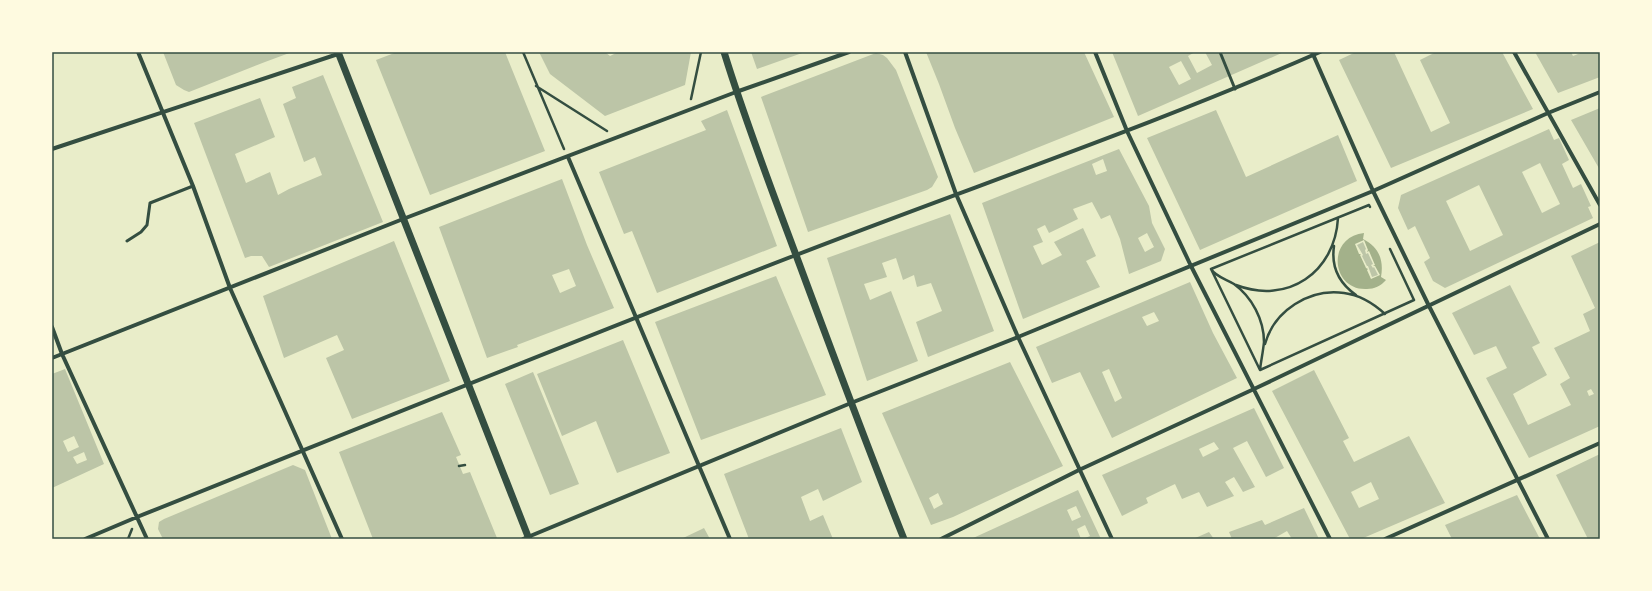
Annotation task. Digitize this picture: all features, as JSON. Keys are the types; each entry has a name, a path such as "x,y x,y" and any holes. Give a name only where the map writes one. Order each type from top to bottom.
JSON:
{"street":[{"path":"138,52 193,186 230,288 342,539"},
{"path":"724,52 736,92 796,255 904,539"},
{"path":"52,358 403,219 736,92 849,52"},
{"path":"905,52 956,194 1018,337 1112,539"},
{"path":"1095,52 1127,131 1192,266 1330,539"},
{"path":"85,539 137,516 468,386 636,318 796,255 1235,89 1313,53 1320,52"},
{"path":"1514,52 1600,205"},
{"path":"52,149 338,53 526,538 851,403 1018,337 1373,192 1548,113 1600,92"},
{"path":"1313,53 1373,192 1429,306 1548,539"},
{"path":"568,157 730,539"},
{"path":"941,539 1079,470 1254,389 1600,224"},
{"path":"52,327 62,354 147,539"},
{"path":"1385,539 1600,443"}],"lane":[{"path":"1220,52 1235,89"},
{"path":"127,241 141,232 147,225 150,203 193,186"}],"path":[{"path":"523,52 536,86 568,157"},
{"path":"691,99 701,52"},
{"path":"536,86 606,131 612,129"},
{"path":"684,101 698,96"},
{"path":"1211,269 1369,205 1372,212"},
{"path":"1338,217 1333,259 1340,279 1349,290 1385,314"},
{"path":"1211,269 1215,274 1250,290 1267,292 1289,288 1299,283 1317,270 1330,252 1334,242"},
{"path":"1260,370 1414,300 1388,246"},
{"path":"1211,269 1260,370"},
{"path":"1234,284 1250,300 1260,319 1264,341 1263,352"},
{"path":"1260,370 1265,342 1275,322 1283,313 1300,300 1311,296 1333,292 1344,293 1365,300"},
{"path":"459,466 465,464"},
{"path":"128,539 134,525"}],"shaded area":[{"path":"1364,233 1363,239 1377,250 1382,265 1381,277 1386,280 1375,288 1367,289 1355,287 1346,282 1340,273 1338,263 1339,253 1343,244 1352,237","holes":["1364,240 1368,250 1367,252 1369,251 1375,265 1373,265 1380,275 1371,279 1367,270 1368,269 1366,268 1360,255 1361,254 1359,254 1355,244"]}],"building":[{"path":"163,52 292,52 189,92 176,85"},
{"path":"397,52 505,52 545,151 430,195 376,60"},
{"path":"539,52 605,52 610,56 618,52 691,52 685,85 605,116 550,74"},
{"path":"751,52 805,52 757,69"},
{"path":"926,52 1084,52 1114,117 974,173"},
{"path":"1112,52 1195,52 1188,56 1197,73 1212,65 1205,52 1284,52 1138,116","holes":["1181,61 1191,79 1179,85 1169,67"]},
{"path":"1356,52 1394,52 1431,132 1450,123 1420,60 1436,52 1502,52 1533,109 1391,168 1339,60"},
{"path":"1535,52 1571,52 1573,56 1583,52 1600,52 1600,77 1558,93"},
{"path":"876,53 887,58 896,70 938,177 932,187 927,190 808,232 761,97"},
{"path":"323,75 383,222 269,267 262,256 251,256 245,258 194,123 260,98 275,137 235,154 246,183 270,172 278,195 322,175 315,157 304,162 283,104 296,98 292,87"},
{"path":"1600,108 1600,170 1571,120"},
{"path":"727,110 777,246 657,293 632,231 624,234 599,172 706,130 701,121"},
{"path":"1216,110 1246,177 1338,135 1357,181 1200,250 1147,138"},
{"path":"1549,129 1554,140 1559,138 1569,160 1562,164 1573,188 1581,184 1591,206 1588,207 1593,218 1445,288 1433,281 1424,262 1430,258 1415,226 1408,230 1398,208 1401,195","holes":["1540,163 1560,204 1542,213 1522,172","1479,185 1503,235 1470,251 1446,201"]},
{"path":"1119,149 1149,206 1152,223 1165,249 1161,261 1129,274 1120,239 1110,215 1101,219 1092,202 1073,209 1078,219 1049,233 1045,225 1037,229 1043,242 1033,246 1042,265 1062,255 1054,242 1083,228 1096,256 1086,261 1100,287 1023,319 982,203","holes":["1103,159 1107,171 1096,175 1092,164","1147,233 1154,247 1145,252 1138,238"]},
{"path":"562,179 587,245 614,308 487,358 439,227","holes":["569,269 576,286 560,293 552,275"]},
{"path":"950,214 994,331 928,357 916,322 942,311 931,283 917,287 914,275 903,280 896,258 882,263 887,277 864,284 870,300 891,291 918,361 867,381 827,258"},
{"path":"394,241 450,381 352,419 326,358 344,350 337,335 284,358 263,296"},
{"path":"1363,242 1366,249 1366,254 1368,253 1373,264 1371,265 1373,268 1374,267 1378,275 1372,277 1357,245"},
{"path":"1600,242 1600,426 1529,458 1486,378 1507,368 1496,346 1474,355 1452,313 1510,285 1540,343 1532,347 1547,375 1513,394 1528,425 1571,405 1560,384 1570,378 1554,348 1590,331 1583,314 1595,308 1571,256","holes":["1591,389 1594,394 1589,396 1587,391"]},
{"path":"776,276 826,395 701,440 655,322"},
{"path":"1190,282 1213,333 1237,378 1112,438 1080,372 1052,383 1036,347","holes":["1154,312 1159,321 1147,326 1142,317","1109,369 1122,398 1115,402 1102,372"]},
{"path":"623,340 670,453 617,473 596,421 562,436 537,374"},
{"path":"1010,362 1063,466 953,517 931,525 882,413","holes":["938,493 943,504 934,509 929,498"]},
{"path":"65,369 104,464 52,488 53,450 52,374","holes":["74,436 79,447 68,452 63,441","84,452 87,460 77,464 73,457"]},
{"path":"1314,370 1349,438 1343,441 1354,462 1409,436 1445,503 1361,539 1350,539 1272,391","holes":["1371,482 1379,499 1359,508 1351,492"]},
{"path":"533,372 579,484 550,495 505,384"},
{"path":"1254,408 1284,468 1266,477 1247,441 1233,448 1255,487 1243,492 1234,477 1225,482 1234,496 1207,507 1199,492 1182,499 1175,484 1146,498 1148,503 1122,516 1102,475","holes":["1214,442 1219,449 1203,457 1199,449"]},
{"path":"442,412 461,455 456,457 463,474 470,472 497,538 373,539 339,452"},
{"path":"841,428 862,482 823,501 818,489 801,497 810,521 823,515 833,539 749,539 724,474"},
{"path":"1600,454 1600,539 1588,539 1556,475"},
{"path":"293,465 305,470 332,539 163,539 158,529 159,522 164,519"},
{"path":"1078,490 1101,539 1083,539 1090,536 1085,525 1077,529 1081,539 971,539","holes":["1076,506 1081,517 1072,521 1067,510"]},
{"path":"1517,495 1540,539 1452,539 1445,525"},
{"path":"1304,508 1319,539 1292,539 1287,531 1273,539 1232,539 1229,532 1262,520 1265,525"},
{"path":"704,528 710,539 681,539 700,530"},
{"path":"1209,532 1214,539 1193,539"}]}
